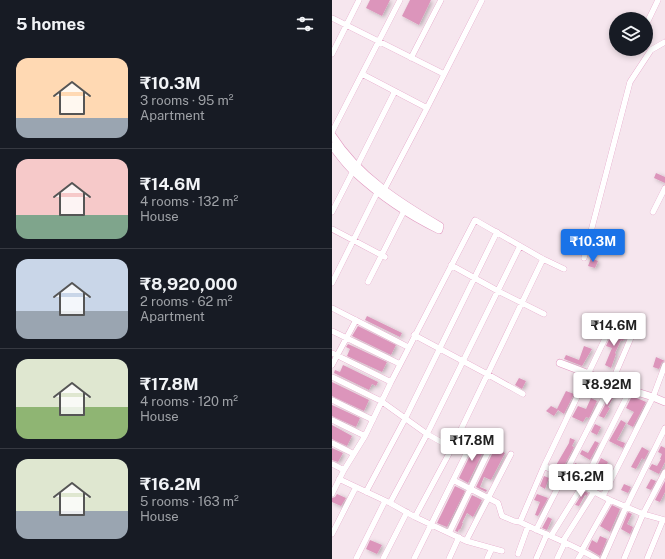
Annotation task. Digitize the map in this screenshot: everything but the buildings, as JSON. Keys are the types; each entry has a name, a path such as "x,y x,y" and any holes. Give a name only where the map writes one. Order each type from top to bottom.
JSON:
{"street":[{"path":"332,54 359,0"},
{"path":"381,190 440,226 439,230 404,211 355,169 333,140 362,74 400,0"},
{"path":"411,58 441,0"},
{"path":"332,283 353,240 427,108 482,0"},
{"path":"652,12 658,0"},
{"path":"332,18 444,74"},
{"path":"584,258 630,82 651,50 665,42"},
{"path":"362,74 427,108"},
{"path":"332,212 395,91"},
{"path":"653,212 665,188"},
{"path":"368,282 384,256 404,211"},
{"path":"333,491 365,436 414,335 475,220 543,259 564,269"},
{"path":"332,229 384,256"},
{"path":"366,492 405,418 497,232"},
{"path":"356,559 427,434 520,246"},
{"path":"415,517 452,448 543,259"},
{"path":"451,265 544,314"},
{"path":"332,308 408,347"},
{"path":"332,365 335,355 347,338 356,320"},
{"path":"517,522 612,324 619,321 628,325 633,333 610,384 536,530"},
{"path":"332,331 400,364"},
{"path":"414,335 523,394"},
{"path":"335,355 391,382"},
{"path":"560,363 610,384 665,402"},
{"path":"604,496 653,397 665,365"},
{"path":"332,377 381,401 427,434 452,448"},
{"path":"536,559 549,535 582,486 630,390"},
{"path":"332,400 373,420"},
{"path":"332,420 365,436"},
{"path":"603,559 626,507 665,428"},
{"path":"414,559 476,436 492,444 449,533"},
{"path":"332,443 354,454"},
{"path":"466,541 511,454"},
{"path":"332,464 344,470"},
{"path":"544,466 610,500 643,514 664,520 647,559"},
{"path":"624,559 643,514 665,472"},
{"path":"339,479 466,541 502,551"},
{"path":"453,480 498,503 502,516 549,535 582,550 597,559"},
{"path":"332,534 356,487"},
{"path":"557,559 564,542 594,492"},
{"path":"578,559 610,500"},
{"path":"383,559 406,512"},
{"path":"518,554 528,526"},
{"path":"448,559 459,537"},
{"path":"487,559 492,548"}]}
